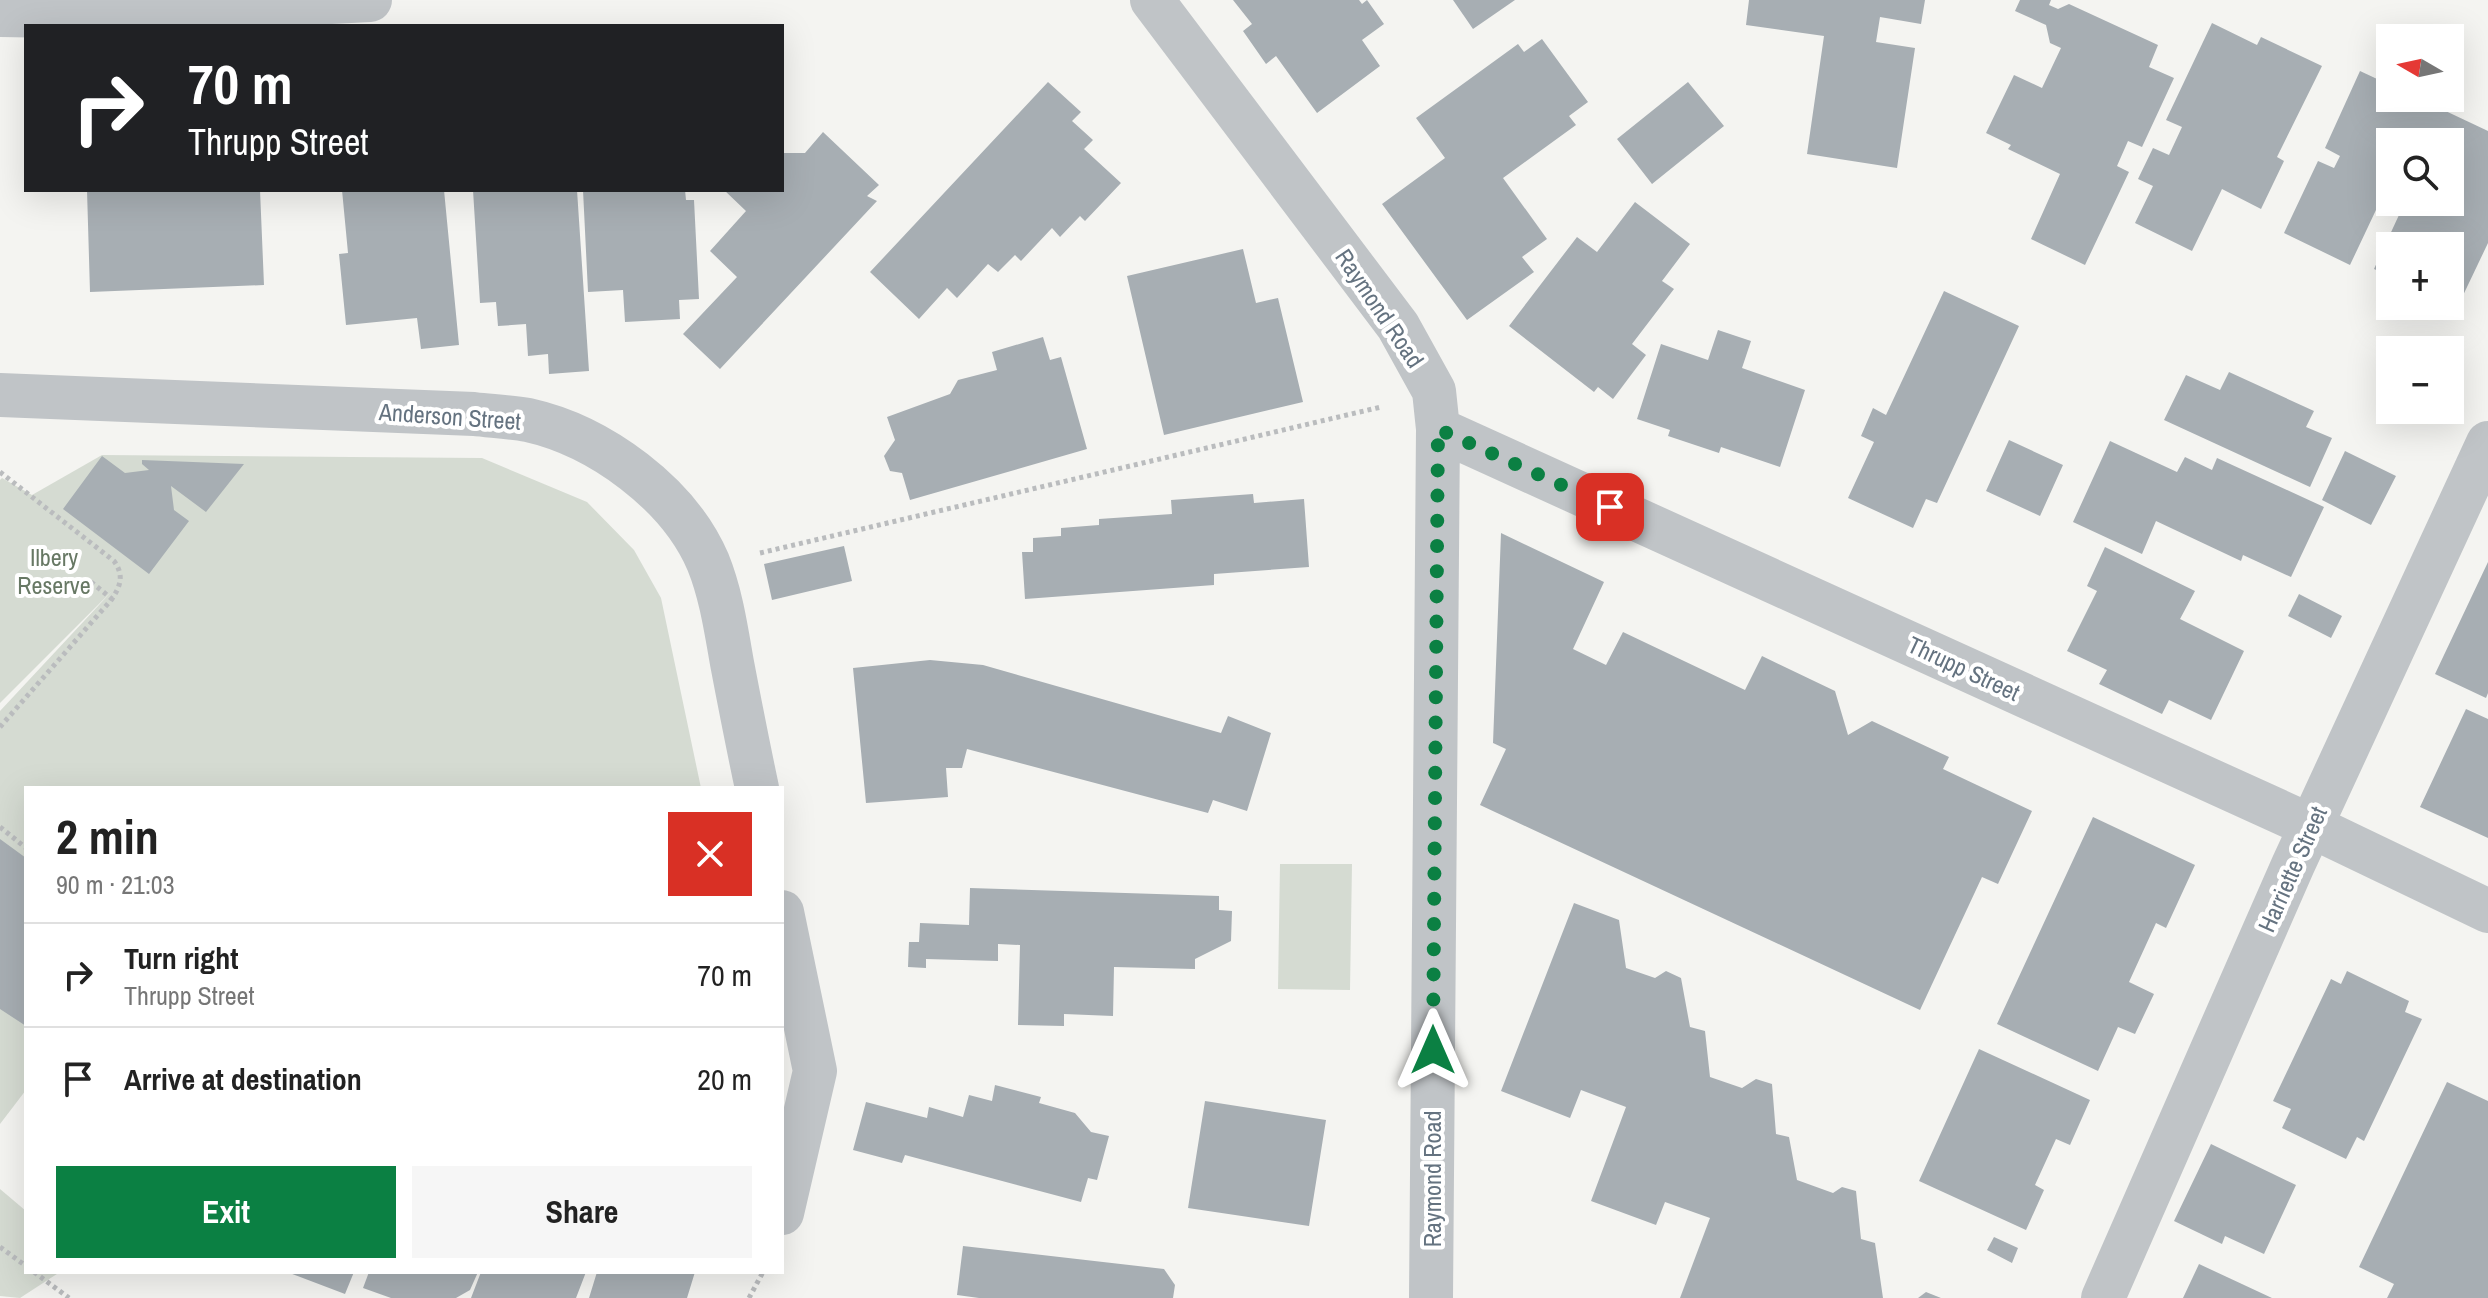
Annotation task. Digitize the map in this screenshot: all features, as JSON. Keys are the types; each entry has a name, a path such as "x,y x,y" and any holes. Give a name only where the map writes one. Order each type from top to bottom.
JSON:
{"street":[{"path":"0,15 61,16 370,0"},
{"name":"Raymond Road","path":"1152,0 1398,326 1434,391 1438,429 1431,1298"},
{"name":"Anderson Street","path":"0,395 474,414 528,420 578,437 634,472 663,496 686,523 708,562 722,607 757,786"},
{"name":"Thrupp Street","path":"1438,429 2311,826 2488,911"},
{"name":"Harriette Street","path":"2103,1298 2311,826 2488,443"},
{"path":"784,922 815,1071 784,1204"}],"path":[{"path":"746,557 1386,406"},
{"path":"0,472 114,561 121,570 120,585 112,599 0,727"},
{"path":"91,582 112,599"},
{"path":"0,827 24,846"},
{"path":"0,1247 24,1265"},
{"path":"37,1274 69,1298"},
{"path":"749,1298 762,1274"}],"green space":[{"name":"Ilbery Reserve","path":"102,455 482,458 587,502 634,550 661,598 701,786 24,786 24,1093 0,1124 0,711 112,591 0,703 0,480 2,478 32,495"},
{"path":"1280,864 1352,864 1350,990 1278,989"},
{"path":"0,1189 24,1209 24,1274 57,1274 20,1298 0,1296"}],"building":[{"path":"1233,0 1359,0 1362,4 1367,0 1384,24 1362,40 1380,66 1317,113 1276,56 1266,64 1243,31 1252,24"},
{"path":"1453,0 1515,0 1473,29"},
{"path":"1749,0 1925,0 1921,24 1880,17 1876,42 1915,48 1897,168 1807,154 1824,36 1746,25"},
{"path":"2020,0 2051,0 2049,5 2058,9 2069,4 2158,45 2149,67 2174,78 2142,147 2128,141 2117,166 2129,172 2085,265 2031,239 2060,174 2008,149 2011,145 1986,133 2014,75 2042,88 2061,48 2050,43 2046,25 2015,11"},
{"path":"2212,23 2257,45 2261,37 2322,66 2277,157 2284,161 2261,209 2222,189 2192,251 2135,223 2153,186 2138,179 2153,148 2169,155 2182,127 2166,120"},
{"path":"1542,39 1588,102 1569,116 1576,125 1503,178 1547,239 1522,257 1534,272 1467,320 1382,204 1445,158 1416,118 1518,44 1524,52"},
{"path":"2360,71 2376,78 2376,112 2448,112 2488,131 2488,243 2464,293 2464,232 2391,232 2399,216 2464,216 2464,128 2376,128 2376,210 2350,265 2284,233 2318,161 2334,168 2340,156 2325,148"},
{"path":"1048,82 1081,112 1072,121 1093,140 1084,149 1121,183 1085,221 1080,216 1060,237 1052,228 1021,261 1015,255 998,272 988,264 957,298 947,288 919,319 870,272"},
{"path":"1688,82 1724,126 1652,184 1617,139"},
{"path":"823,132 879,185 867,196 877,201 720,369 683,334 737,277 710,251 746,211 726,192 784,192 784,153 805,153"},
{"path":"87,192 260,192 264,285 90,292"},
{"path":"342,192 444,192 459,345 421,349 417,318 346,325 339,254 348,253"},
{"path":"473,192 577,192 589,371 549,374 548,354 528,356 526,324 498,326 496,302 480,303"},
{"path":"583,192 685,192 686,200 694,200 699,299 679,300 680,319 625,322 623,290 588,292"},
{"path":"1635,202 1690,244 1662,281 1674,289 1632,344 1646,355 1613,399 1598,387 1594,392 1509,326 1577,237 1597,252"},
{"path":"1243,249 1256,303 1278,298 1303,402 1164,435 1127,276"},
{"path":"1944,291 2019,326 1937,503 1926,499 1913,528 1848,498 1874,442 1861,436 1873,408 1886,415"},
{"path":"1718,330 1751,341 1742,368 1805,390 1780,467 1721,447 1719,453 1668,436 1670,430 1637,419 1661,344 1708,360"},
{"path":"1043,337 1050,360 1061,357 1087,449 910,500 902,473 890,471 884,456 895,440 887,417 950,394 958,380 997,370 992,352"},
{"path":"2229,372 2314,411 2306,427 2332,438 2310,487 2164,420 2186,375 2220,390"},
{"path":"2009,440 2063,465 2040,516 1986,491"},
{"path":"2110,441 2177,472 2185,457 2212,470 2217,458 2324,507 2291,577 2243,555 2241,561 2156,521 2142,554 2073,522"},
{"path":"2345,451 2396,476 2371,525 2322,500"},
{"path":"102,456 125,473 149,470 142,460 244,464 206,512 171,486 174,510 189,521 149,574 63,509"},
{"path":"1253,494 1254,503 1304,499 1309,567 1214,574 1214,585 1025,599 1022,552 1033,552 1033,538 1061,536 1061,528 1099,525 1099,519 1172,514 1171,500"},
{"path":"1501,533 1604,582 1573,649 1606,665 1623,632 1745,690 1762,656 1835,691 1848,735 1872,721 1949,757 1943,769 2032,811 1998,884 1982,877 1920,1010 1480,805 1506,749 1493,743"},
{"path":"844,546 852,581 772,600 764,564"},
{"path":"2105,547 2195,591 2180,619 2244,651 2211,720 2169,700 2162,714 2099,684 2107,670 2067,651 2097,591 2087,586"},
{"path":"2488,562 2488,693 2486,698 2435,674"},
{"path":"2299,594 2342,616 2331,638 2288,616"},
{"path":"930,660 983,665 1221,733 1228,716 1271,733 1247,811 1213,800 1208,813 967,749 962,768 946,768 948,797 866,803 853,668"},
{"path":"2466,709 2488,719 2488,838 2420,807"},
{"path":"2093,817 2195,865 2166,928 2156,923 2129,982 2154,994 2135,1034 2118,1027 2098,1071 1997,1024"},
{"path":"0,839 24,857 24,1025 0,1009"},
{"path":"970,888 1219,896 1219,910 1232,911 1231,941 1195,959 1195,969 1114,967 1113,1016 1064,1014 1064,1026 1018,1025 1020,945 998,944 998,961 926,959 926,968 908,967 909,942 919,942 920,923 969,925"},
{"path":"1574,903 1619,920 1626,968 1655,978 1666,971 1681,978 1690,1027 1705,1031 1710,1077 1742,1088 1756,1079 1772,1084 1776,1134 1789,1137 1797,1180 1833,1193 1842,1187 1856,1191 1861,1239 1875,1243 1883,1298 1680,1298 1710,1218 1665,1202 1656,1225 1591,1201 1626,1107 1581,1090 1570,1118 1501,1091"},
{"path":"2347,971 2409,1001 2405,1012 2422,1019 2364,1141 2357,1137 2346,1159 2282,1128 2291,1109 2273,1101 2331,979 2341,984"},
{"path":"1979,1049 2090,1100 2070,1145 2056,1139 2035,1185 2044,1190 2026,1230 1919,1181"},
{"path":"2447,1082 2488,1101 2488,1298 2387,1298 2394,1284 2359,1267"},
{"path":"995,1085 1041,1097 1039,1103 1075,1113 1091,1132 1109,1136 1097,1180 1088,1178 1081,1202 905,1155 902,1163 853,1150 866,1102 927,1118 929,1107 963,1117 969,1095 992,1101"},
{"path":"1205,1101 1326,1120 1309,1226 1188,1208"},
{"path":"2211,1144 2296,1185 2264,1254 2225,1236 2222,1244 2174,1221"},
{"path":"1994,1237 2018,1248 2012,1263 1987,1250"},
{"path":"963,1246 1164,1269 1175,1285 1173,1298 979,1298 957,1295"},
{"path":"2199,1264 2272,1298 2183,1298"},
{"path":"292,1274 353,1274 345,1294"},
{"path":"368,1274 477,1274 470,1290 456,1298 391,1298 363,1288"},
{"path":"480,1274 585,1274 576,1298 471,1298"},
{"path":"596,1274 694,1274 687,1298 589,1298"},
{"path":"1926,1292 1941,1298 1918,1298"}],"route":[{"path":"1433,1050 1438,429 1610,507"}]}
